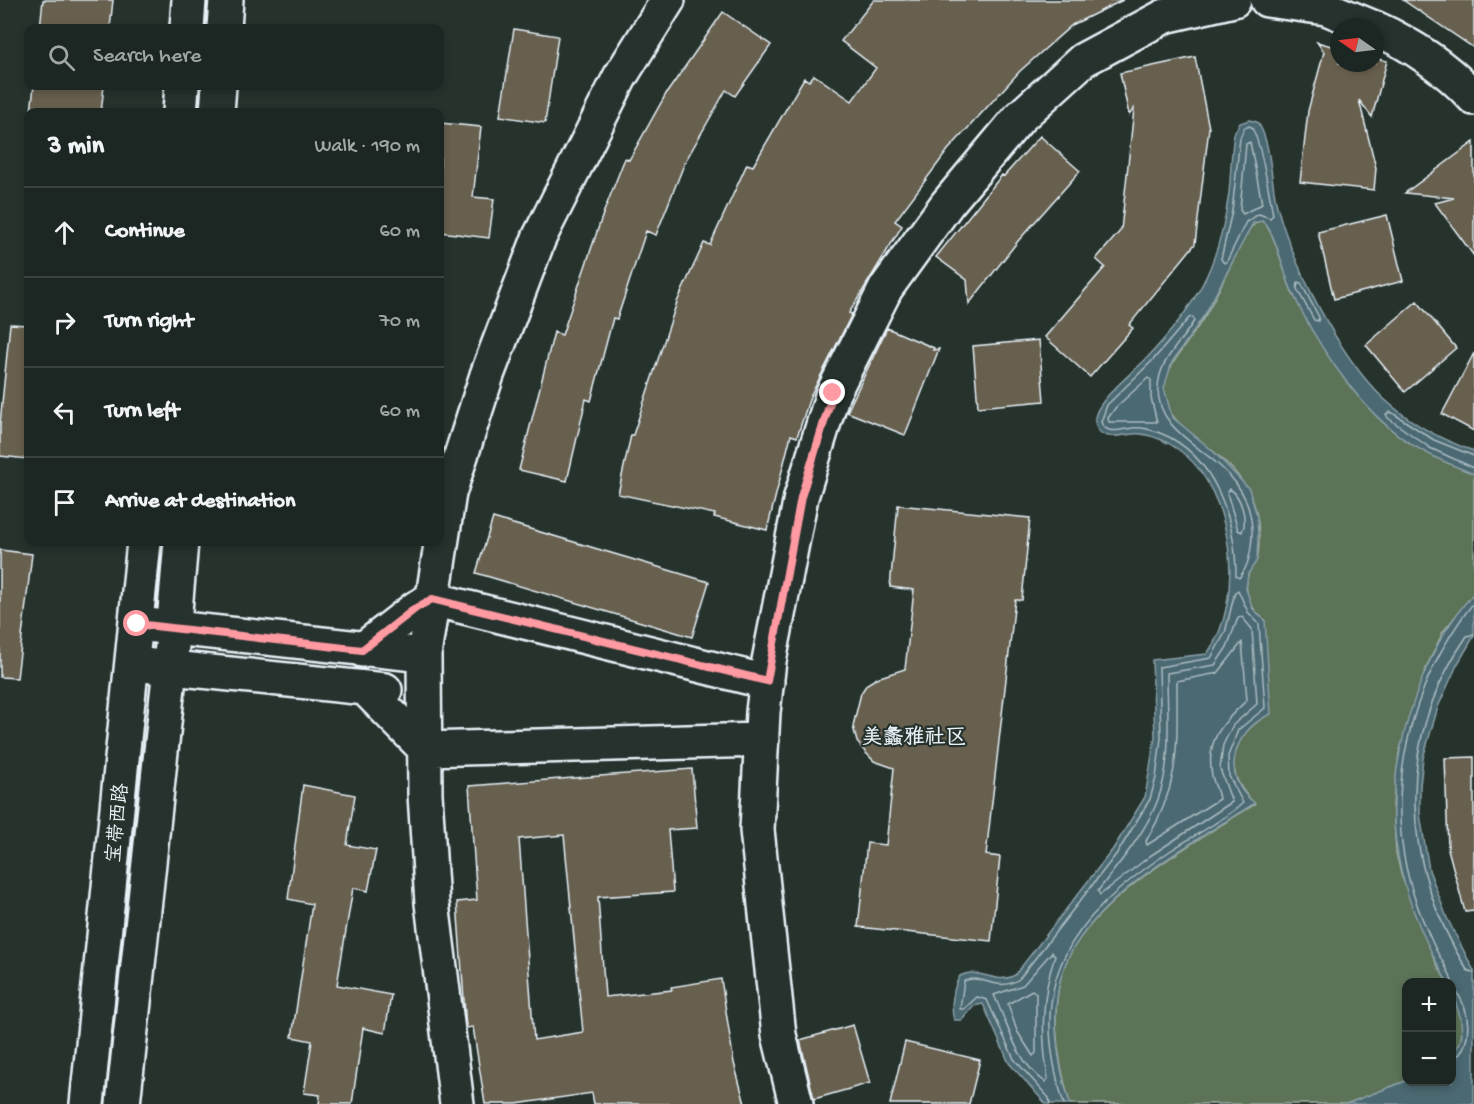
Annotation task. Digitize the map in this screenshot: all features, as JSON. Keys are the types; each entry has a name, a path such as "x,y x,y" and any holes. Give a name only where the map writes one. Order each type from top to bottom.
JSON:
{"street":[{"path":"187,24 189,0"},
{"path":"224,24 226,0"},
{"path":"444,524 449,493 487,375 535,249 620,77 668,0"},
{"path":"796,1104 779,1035 758,842 762,740 767,681 804,486 833,393 886,288 947,204 1019,118 1083,60 1165,16 1234,0"},
{"path":"1267,0 1326,8 1350,18"},
{"path":"1384,32 1394,36 1446,71 1474,98"},
{"path":"180,108 182,90"},
{"path":"217,108 219,90"},
{"name":"宝带西路","path":"87,1104 144,546"},
{"name":"宝带西路","path":"123,1104 170,668 181,546"},
{"path":"440,546 424,655 424,749 432,903 457,1104"},
{"path":"362,650 416,608 432,599 767,681"},
{"path":"137,624 424,655"},
{"path":"133,664 424,695"},
{"path":"365,688 424,749 762,740"}],"green space":[{"path":"1260,220 1265,224 1275,242 1293,294 1314,332 1338,369 1365,404 1397,434 1415,446 1474,474 1474,593 1443,632 1426,668 1399,753 1393,803 1396,853 1402,877 1436,963 1445,978 1402,978 1402,1083 1346,1104 1070,1104 1061,1068 1056,1030 1058,992 1069,956 1084,933 1103,911 1126,890 1179,852 1255,804 1238,781 1234,769 1234,758 1243,736 1264,717 1265,620 1255,611 1246,586 1250,569 1256,561 1259,550 1256,511 1248,490 1235,472 1180,424 1168,408 1164,393 1172,364 1206,314 1249,229"},
{"path":"1456,1004 1462,1024 1461,1040 1457,1047"}],"water":[{"path":"1249,120 1257,122 1262,129 1268,150 1275,197 1284,229 1306,282 1334,334 1366,380 1393,407 1426,429 1474,451 1474,474 1415,446 1381,421 1366,405 1323,349 1311,329 1289,284 1275,242 1267,226 1262,221 1253,223 1205,314 1172,362 1164,388 1172,417 1212,450 1249,489 1257,516 1257,560 1248,574 1246,589 1253,609 1265,620 1271,714 1258,721 1240,742 1235,754 1234,767 1237,780 1244,792 1255,803 1152,869 1104,910 1084,932 1069,956 1062,973 1056,1011 1058,1049 1070,1104 1046,1104 1009,1063 983,1004 974,1006 962,1020 954,1020 952,1004 954,992 960,976 967,974 974,973 1001,978 1015,975 1113,849 1145,797 1155,737 1152,660 1207,654 1219,632 1227,605 1230,576 1228,547 1222,518 1212,491 1198,468 1170,444 1141,434 1107,436 1102,434 1095,422 1096,415 1106,398 1163,340 1178,322 1202,284 1219,243 1225,219 1234,134 1240,123"},
{"path":"1474,593 1474,636 1457,665 1438,707 1423,758 1420,814 1429,870 1447,918 1474,971 1474,1104 1346,1104 1402,1083 1402,1086 1456,1086 1456,1048 1462,1036 1461,1019 1456,1004 1456,978 1445,978 1413,910 1402,876 1396,842 1394,808 1396,772 1416,695 1440,641"}],"building":[{"path":"43,0 113,0 110,24 40,24"},
{"path":"874,0 1123,0 1072,25 1020,71 948,150 895,221 902,226 849,313 852,314 810,397 797,437 791,435 767,530 714,517 715,514 618,494 631,435 633,435 677,302 704,243 710,245 747,164 753,166 804,78 809,81 814,75 852,101 876,68 841,41"},
{"path":"1403,0 1474,0 1474,48"},
{"path":"723,12 771,45 735,96 726,90 685,162 656,235 646,231 617,319 613,318 591,401 586,399 567,481 519,470 554,332 562,335 603,214 625,158 629,160 666,94"},
{"path":"514,29 558,36 545,123 500,116"},
{"path":"1317,42 1330,46 1330,72 1384,72 1384,60 1387,61 1372,117 1359,100 1376,168 1374,190 1300,182 1308,111 1324,52"},
{"path":"1195,57 1209,128 1195,244 1129,325 1133,328 1090,377 1045,337 1105,267 1096,259 1121,230 1134,109 1129,115 1120,73"},
{"path":"34,90 104,90 101,108 31,108"},
{"path":"444,123 481,127 473,197 494,199 489,238 444,232"},
{"path":"1040,136 1080,171 1018,241 969,304 967,280 936,257 1002,175 1004,176"},
{"path":"1474,142 1474,256 1435,203 1454,198 1405,193"},
{"path":"1387,215 1403,281 1334,299 1318,232"},
{"path":"1417,301 1456,348 1405,392 1366,345"},
{"path":"10,324 24,325 24,459 0,456 0,423"},
{"path":"887,328 934,348 933,350 939,349 905,435 847,412"},
{"path":"1039,340 1044,401 978,407 973,346"},
{"path":"1474,353 1474,431 1442,414"},
{"path":"898,505 1030,518 1022,600 1015,600 986,855 1000,857 991,941 858,927 867,843 886,845 894,768 874,761 866,753 857,742 853,726 861,693 867,684 877,678 905,669 914,590 890,587"},
{"path":"493,518 709,582 692,637 476,573"},
{"path":"0,550 32,554 17,678 0,677"},
{"path":"1474,757 1474,911 1465,912 1448,849 1445,758"},
{"path":"692,769 697,828 668,830 673,892 598,897 605,997 672,990 671,987 721,979 734,1063 745,1104 594,1104 592,1093 516,1104 485,1104 473,1027 466,1028 457,902 477,900 469,786","holes":["564,835 583,1032 534,1040 519,839"]},
{"path":"303,785 355,795 347,845 376,850 368,891 353,888 337,985 391,995 385,1033 363,1028 352,1104 319,1104 320,1095 304,1093 312,1041 292,1037 312,904 288,899"},
{"path":"853,1025 870,1083 814,1099 800,1040"},
{"path":"905,1042 980,1060 969,1104 890,1104"}],"district":[{"name":"美蠡雅社区","path":"914,736"}],"route":[{"path":"137,624 362,650 416,608 432,599 767,681 801,497 833,393"}]}
